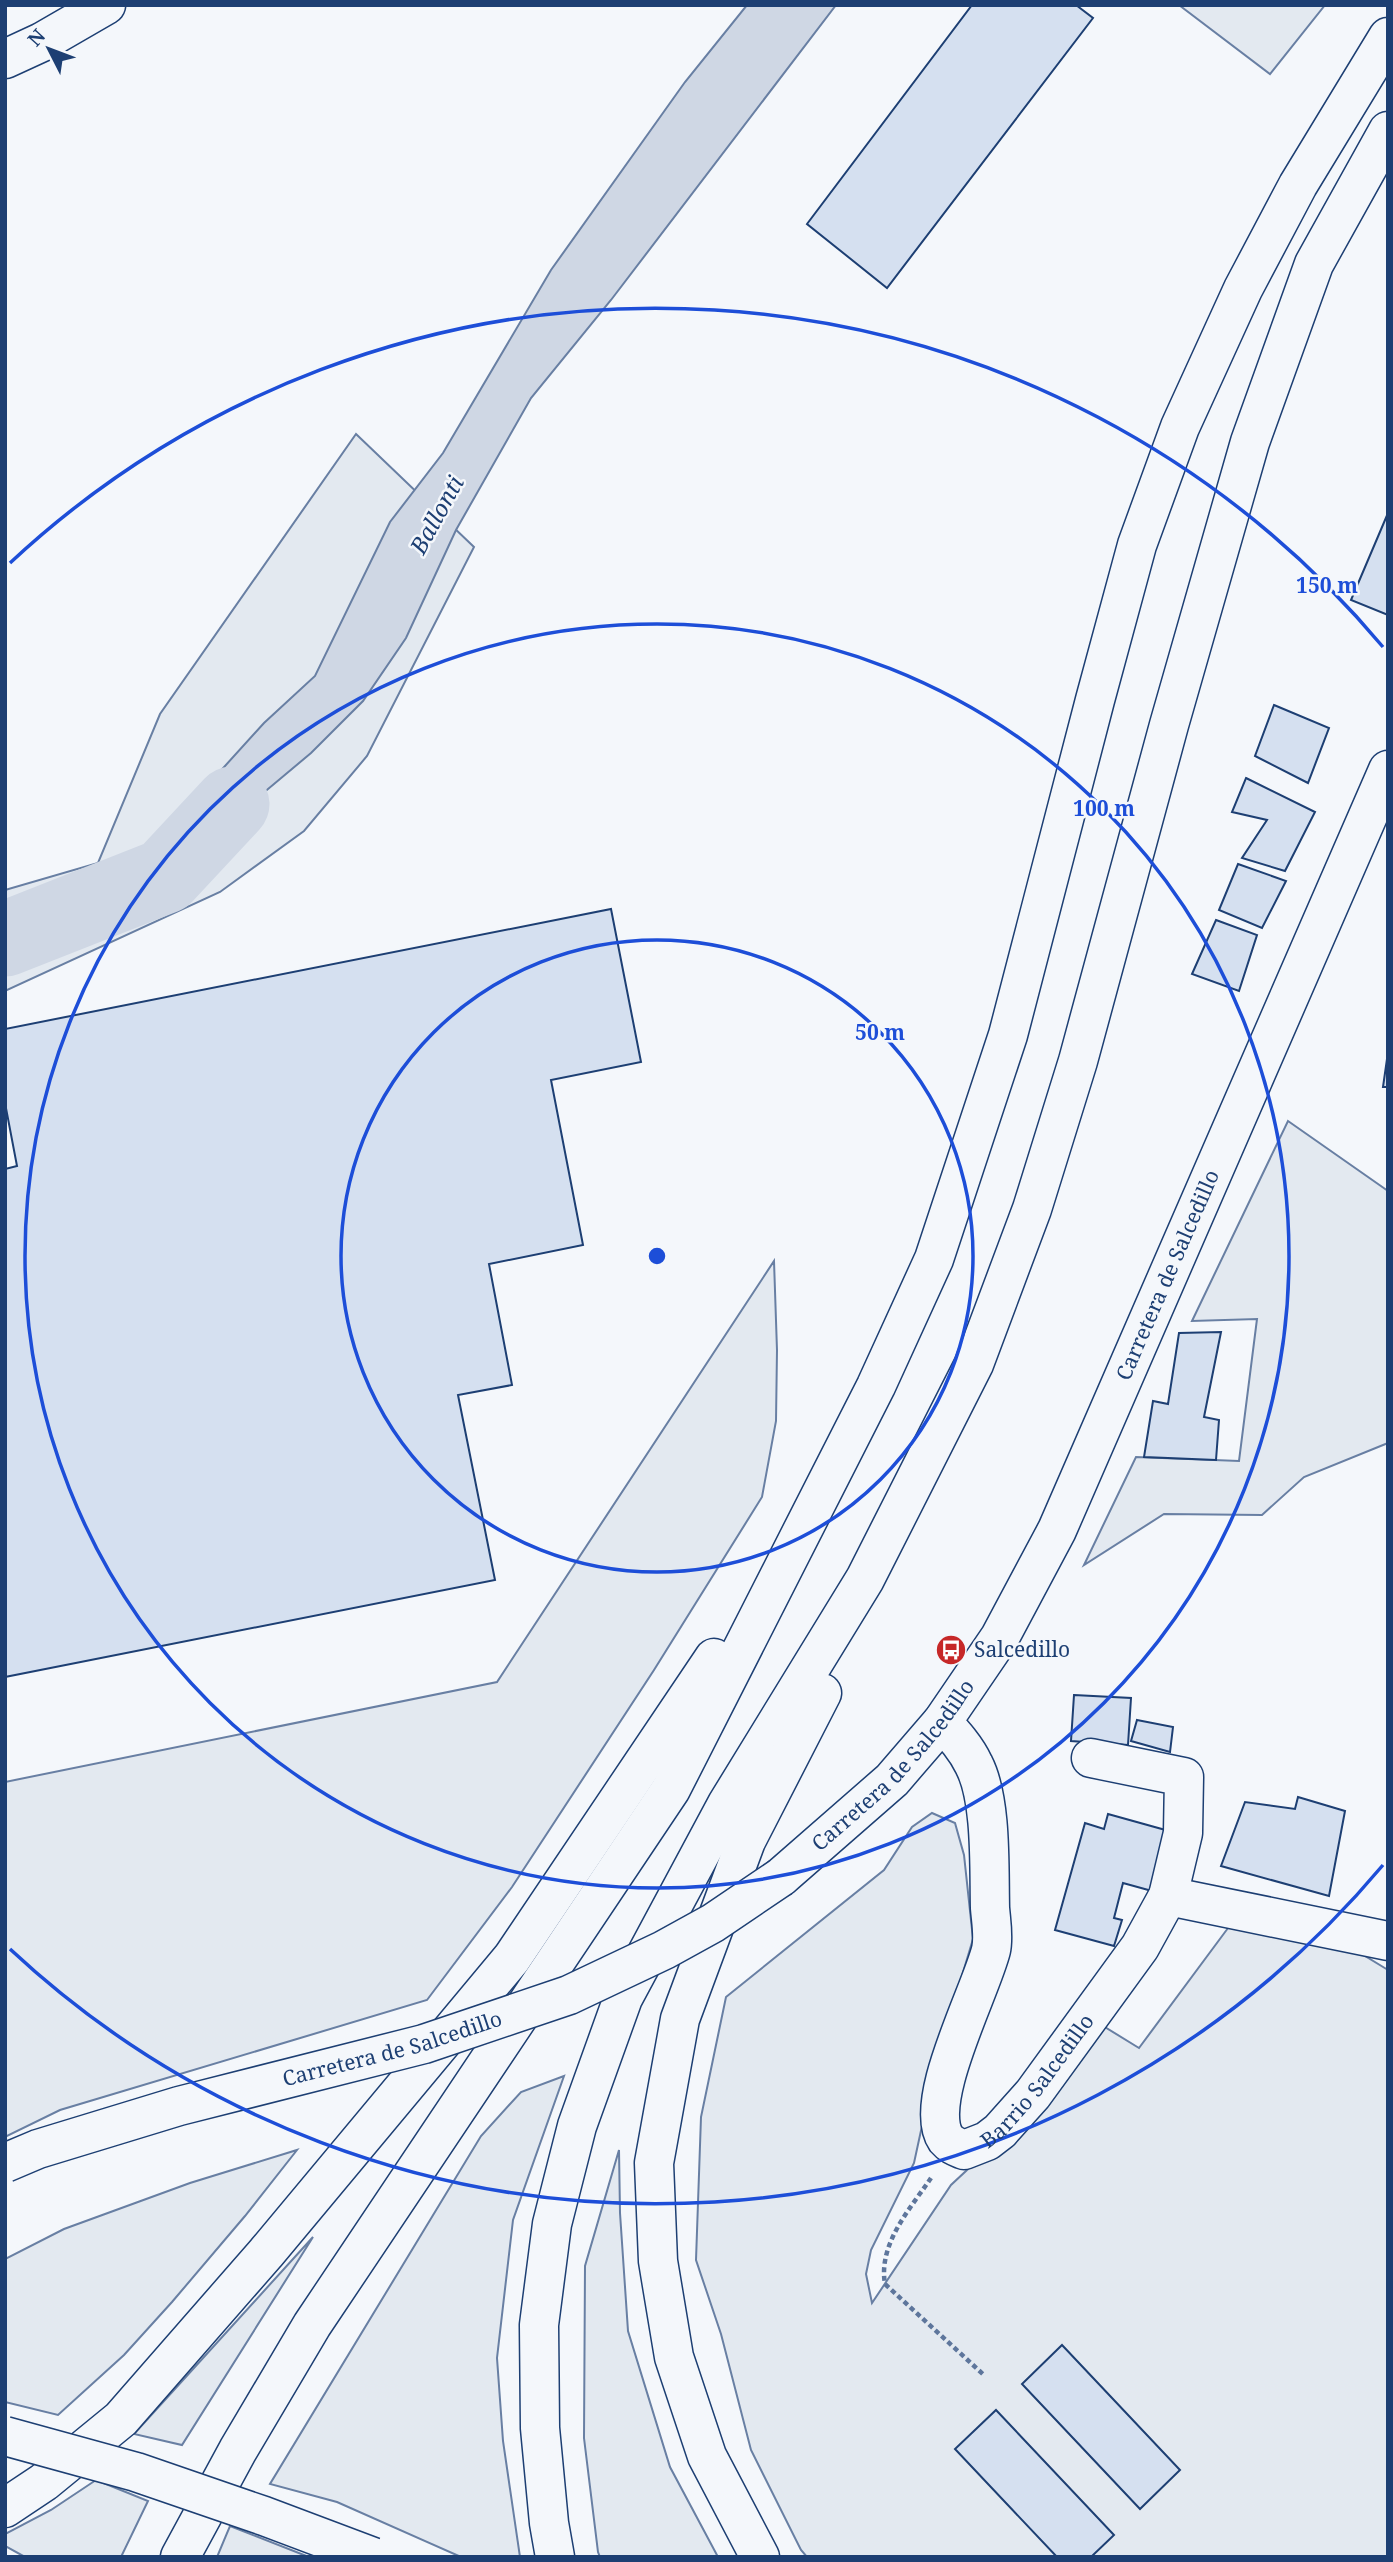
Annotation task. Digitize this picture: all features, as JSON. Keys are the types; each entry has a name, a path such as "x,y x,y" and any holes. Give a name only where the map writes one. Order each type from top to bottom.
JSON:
{"main road":[{"path":"5,59 43,42 106,5"},
{"path":"180,2557 238,2450 312,2325 671,1789 876,1386 934,1259 1009,1035 1134,558 1180,427 1243,289 1298,185 1388,37"},
{"path":"555,2557 540,2428 539,2325 552,2224 577,2126 623,1998 727,1804 865,1579 974,1364 1032,1209 1078,1061 1169,725 1250,442 1314,264 1388,131"},
{"name":"Carretera de Salcedillo","path":"5,2163 38,2149 179,2106 424,2045 569,1995 664,1950 713,1923 781,1877 892,1780 942,1722 1000,1637 1057,1530 1388,770"},
{"path":"5,2508 44,2482 121,2419 267,2253 512,1958 700,1680 824,1486"},
{"path":"760,2557 708,2456 674,2357 658,2261 654,2163 680,2019 746,1842 821,1696 865,1579"},
{"name":"Barrio Salcedillo","path":"942,1722 960,1742 976,1767 987,1817 992,1948 943,2088 940,2111 941,2126 946,2138 954,2146 964,2150 987,2141 1000,2131 1033,2094 1140,1947 1168,1896 1183,1833 1184,1777 1091,1758"},
{"path":"1168,1896 1388,1941"},
{"path":"5,2436 136,2472 373,2557"}],"path":[{"path":"954,2146 891,2238 883,2272 885,2284 985,2376"}],"shaded area":[{"path":"1179,5 1325,5 1270,74"},
{"path":"356,434 474,547 367,756 304,831 220,892 5,991 5,890 98,863 160,714"},
{"path":"1288,1121 1388,1191 1388,1443 1304,1477 1262,1515 1164,1514 1084,1565 1136,1457 1239,1461 1257,1319 1192,1321"},
{"path":"774,1261 776,1421 762,1497 654,1670 512,1887 427,2000 60,2110 5,2137 5,1782 497,1682"},
{"path":"932,1813 955,1823 964,1855 973,1939 935,2066 914,2163 871,2250 866,2274 872,2303 951,2185 1011,2129 1095,2021 1139,2048 1231,1924 1360,1953 1388,1970 1388,2557 807,2557 801,2550 751,2450 721,2334 696,2260 701,2117 726,1997 884,1870 912,1827"},
{"path":"564,2076 513,2220 497,2358 503,2441 520,2557 461,2557 337,2502 270,2484 481,2136 521,2092"},
{"path":"297,2150 172,2302 124,2355 58,2415 5,2402 5,2259 64,2229 190,2183"},
{"path":"619,2150 620,2213 628,2331 670,2467 718,2557 600,2557 598,2552 584,2438 585,2266"},
{"path":"313,2237 182,2445 134,2434"},
{"path":"96,2480 148,2501 121,2557 25,2557 5,2546 5,2534 51,2510"},
{"path":"230,2526 309,2557 217,2557"}],"water":[{"path":"747,5 836,5 611,300 531,398 456,530 406,638 363,701 311,753 249,805 220,835 165,876 139,886 183,827 215,777 264,723 315,676 390,522 443,453 551,270 685,82"}],"building":[{"path":"972,5 1076,5 1093,18 887,288 807,224"},
{"path":"1388,513 1388,615 1351,600"},
{"path":"1274,705 1329,728 1308,783 1255,756"},
{"path":"1246,778 1315,812 1285,871 1242,858 1267,820 1232,812"},
{"path":"1238,864 1286,881 1262,928 1219,910"},
{"path":"611,909 641,1062 551,1080 583,1245 489,1264 512,1385 458,1395 495,1580 5,1677 5,1169 17,1166 5,1103 5,1029"},
{"path":"1216,920 1257,935 1239,991 1192,974"},
{"path":"1388,1052 1388,1087 1383,1087"},
{"path":"1221,1332 1204,1417 1219,1420 1216,1460 1144,1457 1153,1401 1168,1404 1179,1333"},
{"path":"1074,1695 1131,1698 1128,1745 1071,1741"},
{"path":"1137,1720 1173,1727 1170,1752 1131,1741"},
{"path":"1298,1797 1345,1811 1329,1896 1221,1866 1245,1802 1295,1809"},
{"path":"1108,1814 1169,1831 1152,1891 1123,1883 1114,1918 1122,1920 1114,1946 1055,1930 1085,1823 1104,1829"},
{"path":"1062,2345 1180,2470 1140,2509 1022,2384"},
{"path":"996,2410 1114,2535 1091,2557 1057,2557 955,2449"}],"waterway":[{"name":"Ballonti","path":"5,939 165,876 232,804"}],"place":[{"name":"Salcedillo","path":"951,1650"}]}
